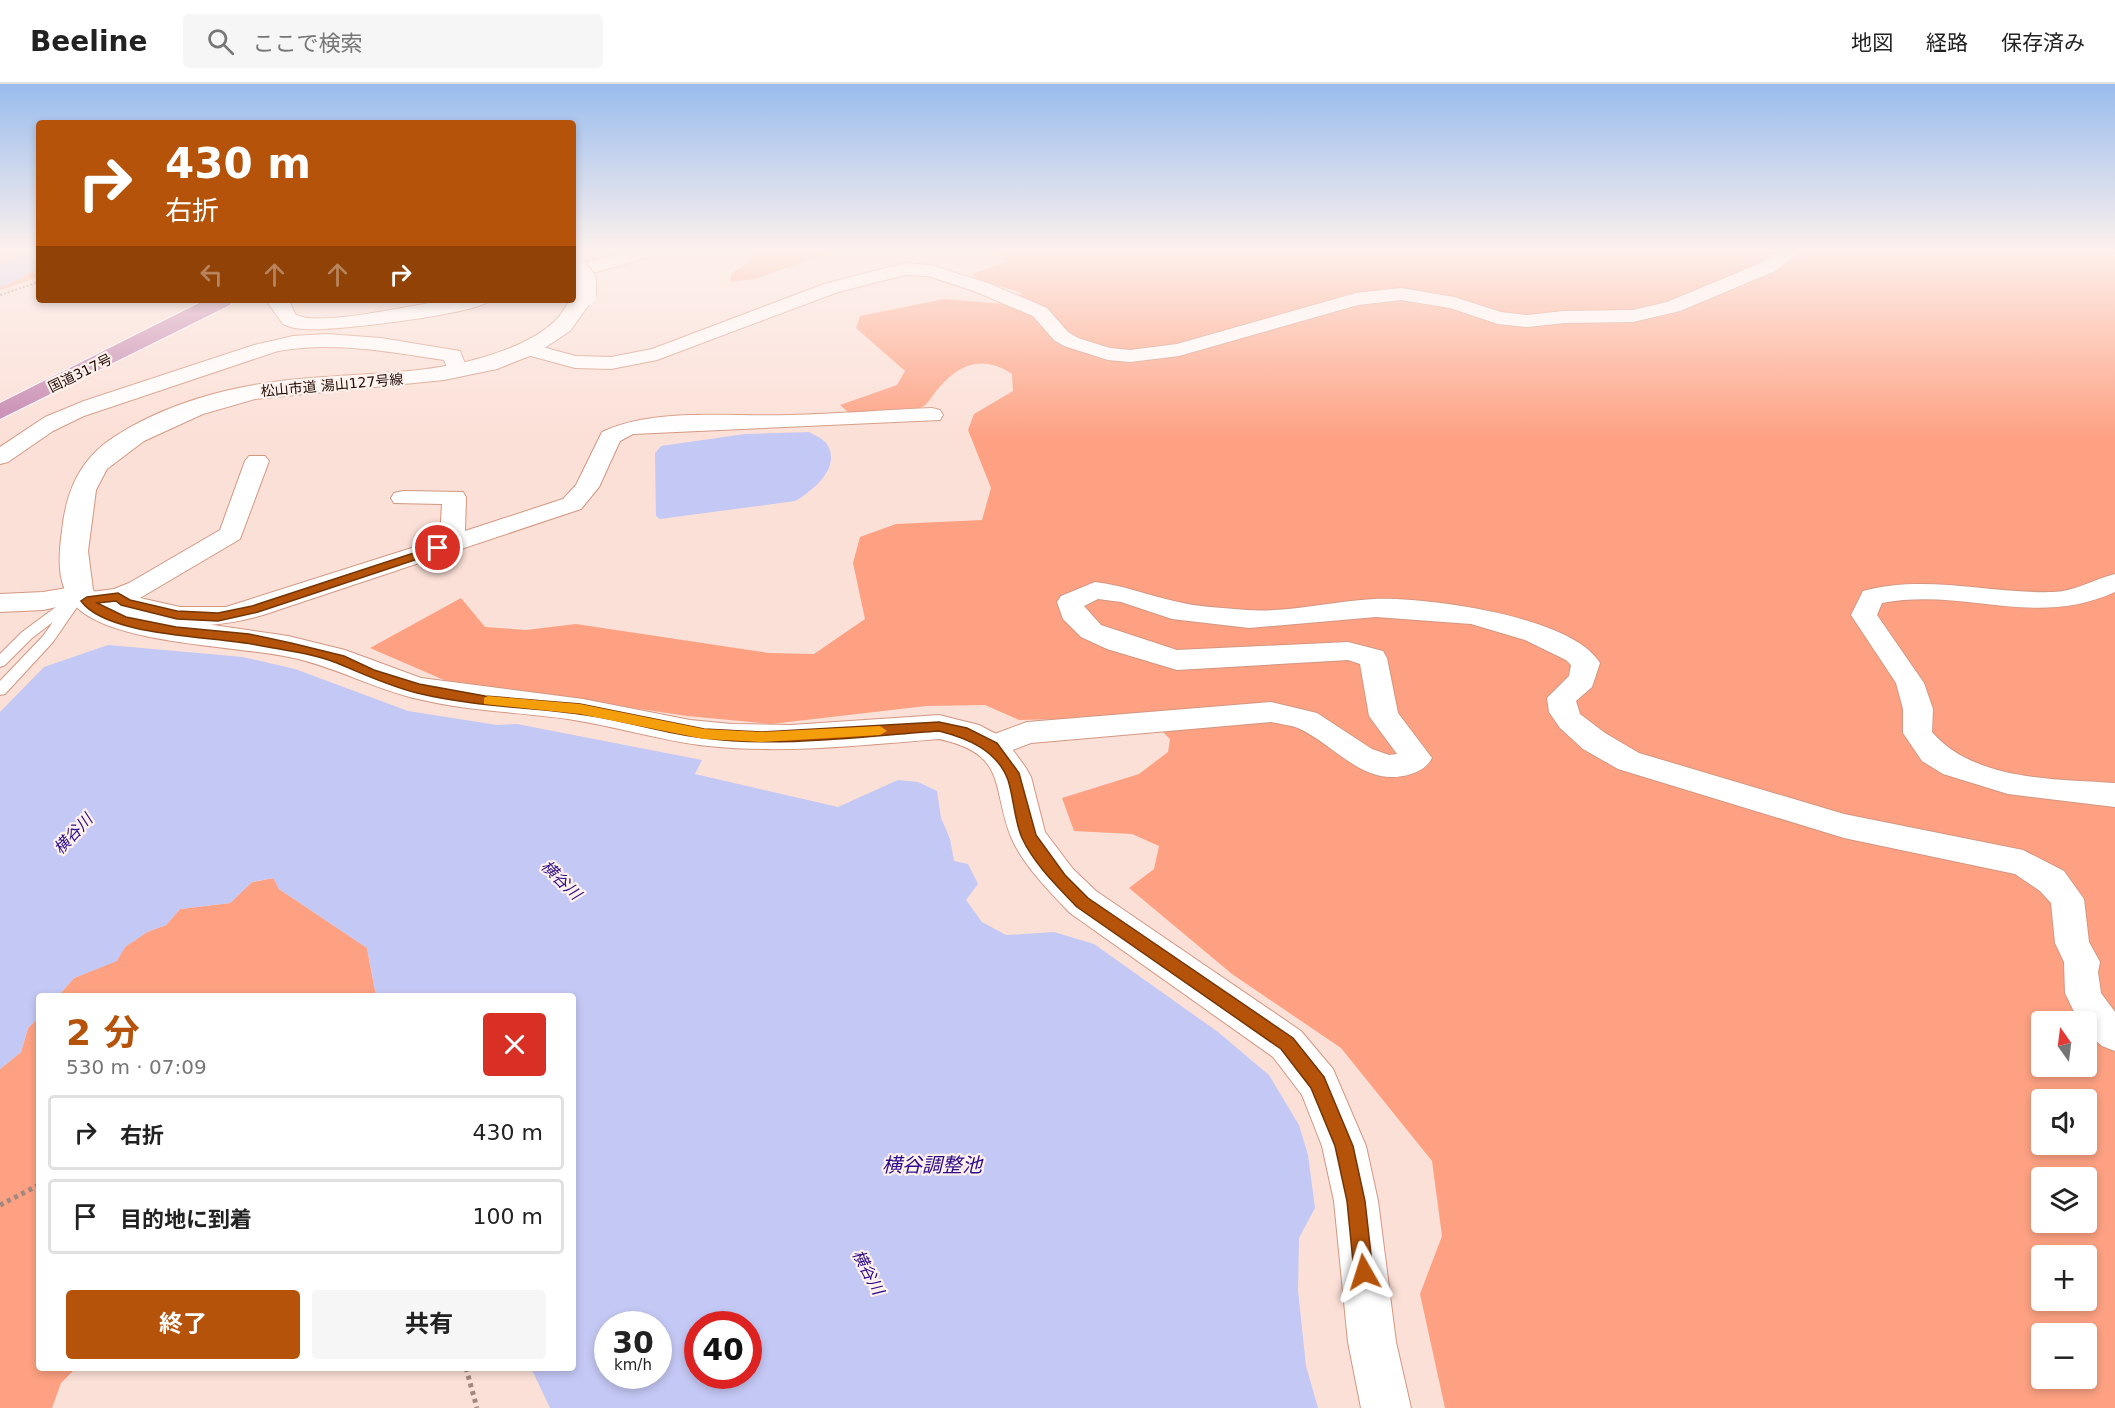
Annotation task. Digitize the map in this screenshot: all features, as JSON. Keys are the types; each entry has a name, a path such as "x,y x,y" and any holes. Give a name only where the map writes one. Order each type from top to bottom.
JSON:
{"highway":[{"name":"国道317号","path":"0,412 195,314"}],"street":[{"path":"285,314 292,321 306,324 391,314"},
{"name":"松山市道 湯山127号線","path":"95,597 74,555 77,510 89,472 108,452 134,436 170,418 243,394 273,389 429,376 457,371 527,349 565,325 574,314"},
{"path":"527,349 575,362 611,363 657,354 763,314"},
{"path":"1041,314 1060,336 1071,342 1098,352 1130,356 1179,350 1305,314"},
{"path":"1488,314 1527,321 1564,316 1639,314"},
{"path":"0,458 39,430 79,410 186,376 249,352 289,342 363,340 399,348 453,355 457,371"},
{"path":"95,597 177,615 218,617 254,609 572,504 587,487 610,437 628,428 686,423 791,422 932,416"},
{"path":"0,603 95,597 138,589 231,534 257,461"},
{"path":"403,498 453,497 452,543"},
{"path":"2115,582 2091,594 2052,601 2005,599 1960,593 1889,592 1872,597 1864,615 1872,634 1910,683 1918,709 1917,735 1932,753 1951,763 2002,782 2042,789 2115,795"},
{"path":"992,747 1027,733 1271,712 1310,721 1367,761 1390,766 1406,766 1417,758 1384,716 1373,658 1348,651 1177,660 1091,632 1072,613 1070,602 1095,590 1124,594 1172,610 1239,619 1376,608 1473,615 1535,634 1581,658 1586,663 1582,680 1562,698 1564,712 1570,722 1594,741 1629,761 1844,826 2023,863 2052,881 2067,899 2072,943 2082,962 2078,974 2091,1011 2106,1029 2115,1034"},
{"path":"95,597 96,610 124,620 176,631 249,639 291,647 339,659 369,674 418,689 485,701 580,709 704,734 761,737 939,726 967,733 992,747 1014,777 1029,837 1060,879 1083,902 1112,924 1287,1044 1318,1083 1344,1146 1356,1201 1372,1342 1386,1408"}],"lane":[{"path":"0,662 27,634 95,597"},
{"path":"0,690 48,639 95,597"}],"path":[{"path":"0,1205 36,1187"},
{"path":"467,1371 477,1408"}],"shaded area":[{"path":"871,314 2115,314 2115,1408 1445,1408 1420,1294 1442,1236 1432,1161 1341,1048 1232,974 1129,888 1154,869 1159,846 1132,834 1074,831 1062,798 1139,774 1168,752 1170,739 1148,717 1019,720 985,705 926,706 771,724 687,716 444,680 370,648 461,598 485,627 526,630 576,624 769,653 814,654 865,619 853,563 860,537 896,524 982,520 991,488 968,430 974,414 1013,391 1012,374 991,364 981,363 962,368 945,381 922,407 895,413 848,412 840,405 897,385 905,371 856,328 860,316"},
{"path":"274,878 279,889 367,948 375,993 61,993 74,978 116,961 125,947 147,932 166,925 180,909 230,903 252,882"},
{"path":"36,1020 36,1371 73,1371 61,1383 52,1408 0,1408 0,1069 21,1052 28,1028"}],"water":[{"path":"809,432 826,443 831,460 824,477 810,491 795,501 660,519 656,516 655,453 661,446 745,434"},
{"name":"横谷調整池","path":"108,645 243,657 295,669 408,711 497,725 517,724 702,760 695,774 838,807 898,780 918,782 937,791 941,818 950,839 954,861 968,864 978,884 966,900 982,922 1006,935 1054,932 1094,944 1218,1032 1269,1075 1299,1125 1308,1155 1315,1208 1299,1238 1298,1290 1306,1366 1318,1408 550,1408 532,1371 576,1371 576,993 375,993 367,948 279,889 273,878 252,882 230,903 180,909 166,925 147,932 125,947 117,961 74,978 61,993 36,993 36,1020 28,1028 21,1052 0,1069 0,712 44,667"}],"slow traffic":[{"path":"488,701 580,709 704,734 761,737 880,731"}],"route":[{"path":"438,548 254,609 218,617 177,615 126,603 118,597 87,601 96,610 124,620 176,631 249,639 291,647 339,659 369,674 418,689 485,701 580,709 704,734 761,737 939,726 967,733 992,747 1014,777 1029,837 1040,855 1083,902 1287,1044 1318,1083 1344,1146 1356,1201 1364,1272"}],"water label":[{"name":"横谷川","path":"73,834"},
{"name":"横谷川","path":"561,880"},
{"name":"横谷川","path":"868,1272"}]}
